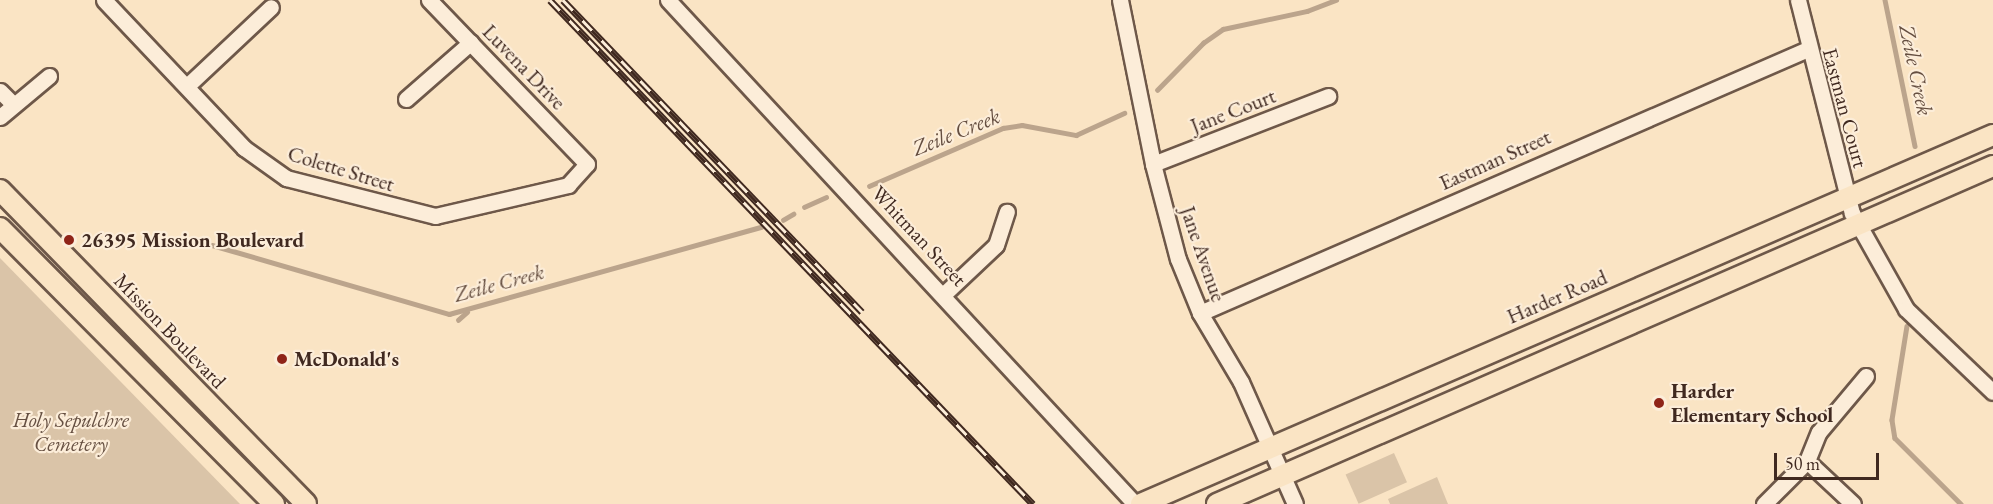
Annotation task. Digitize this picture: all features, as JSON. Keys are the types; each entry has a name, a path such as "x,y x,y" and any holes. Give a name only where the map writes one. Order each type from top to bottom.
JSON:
{"main road":[{"name":"Harder Road","path":"1141,504 1993,135"},
{"path":"1217,504 1284,477 1993,166"},
{"name":"Mission Boulevard","path":"0,190 306,504"},
{"path":"0,228 274,504"},
{"path":"180,409 211,422 248,460 264,460"}],"street":[{"name":"Colette Street","path":"104,0 244,148 286,178 420,215 450,215 568,185 587,164"},
{"name":"Luvena Drive","path":"429,0 587,164"},
{"name":"Whitman Street","path":"668,0 944,294 1136,504"},
{"name":"Jane Avenue","path":"1120,0 1153,164 1178,259 1200,312 1241,382 1295,504"},
{"name":"Eastman Court","path":"1798,0 1846,199 1906,309 1993,392"},
{"path":"187,86 271,7"},
{"path":"406,99 471,42"},
{"name":"Eastman Street","path":"1200,312 1808,49"},
{"path":"0,117 49,76"},
{"path":"0,91 14,104"},
{"name":"Jane Court","path":"1153,164 1328,96"},
{"path":"944,294 996,245 1006,212"},
{"path":"1764,504 1807,461 1819,432 1866,376"},
{"path":"1807,461 1853,504"}],"green space":[{"name":"Holy Sepulchre Cemetery","path":"0,258 240,504 0,504"},
{"path":"1394,453 1407,482 1359,504 1346,475"},
{"path":"1437,477 1448,504 1390,504 1388,499"}],"waterway":[{"name":"Zeile Creek","path":"1157,90 1203,43 1223,29 1307,11 1336,0"},
{"name":"Zeile Creek","path":"1885,0 1915,146"},
{"name":"Zeile Creek","path":"869,186 1003,128 1022,125 1076,135 1124,113"},
{"name":"Zeile Creek","path":"804,207 826,197"},
{"name":"Zeile Creek","path":"783,220 793,214"},
{"name":"Zeile Creek","path":"212,245 449,314 761,227"},
{"path":"458,320 467,312"},
{"path":"1907,326 1892,420 1895,438 1961,504"}],"railway":[{"path":"550,0 1033,504"},
{"path":"563,0 862,312"}],"place":[{"name":"26395 Mission Boulevard","path":"69,240"},
{"name":"McDonald's","path":"282,359"},
{"name":"Harder Elementary School","path":"1659,403"}]}
